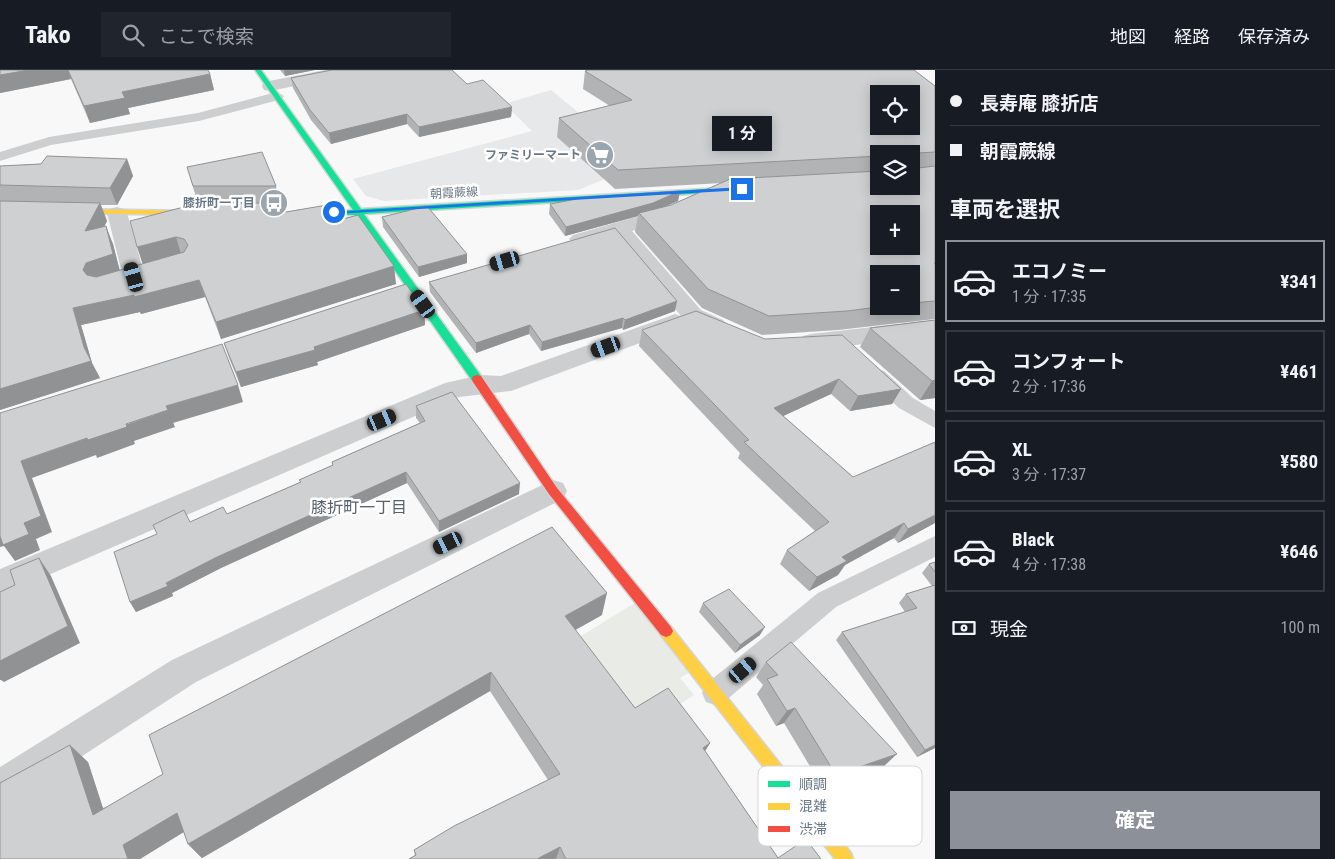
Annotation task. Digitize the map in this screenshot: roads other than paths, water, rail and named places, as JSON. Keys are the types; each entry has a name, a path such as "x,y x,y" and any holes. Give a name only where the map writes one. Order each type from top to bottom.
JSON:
{"street":[{"path":"258,70 481,384 553,492 773,766"},
{"path":"273,91 349,70"},
{"name":"朝霞蕨線","path":"286,213 358,212 751,188"},
{"path":"562,245 659,218 722,190"},
{"path":"0,210 210,214"},
{"path":"111,284 144,274 116,213"},
{"path":"618,228 693,315 734,334"},
{"path":"0,583 454,389 481,384 502,385 693,315"},
{"path":"788,343 852,353 935,328"},
{"path":"0,788 184,671 553,492"},
{"path":"835,846 845,859"}],"lane":[{"path":"0,158 49,141 199,117 273,91"},
{"path":"852,353 906,403 935,421"},
{"path":"716,693 827,600 935,546"}],"place":[{"name":"ファミリーマート","path":"600,155"},
{"name":"膝折町一丁目","path":"274,203"}],"district":[{"name":"膝折町一丁目","path":"359,507"}]}
